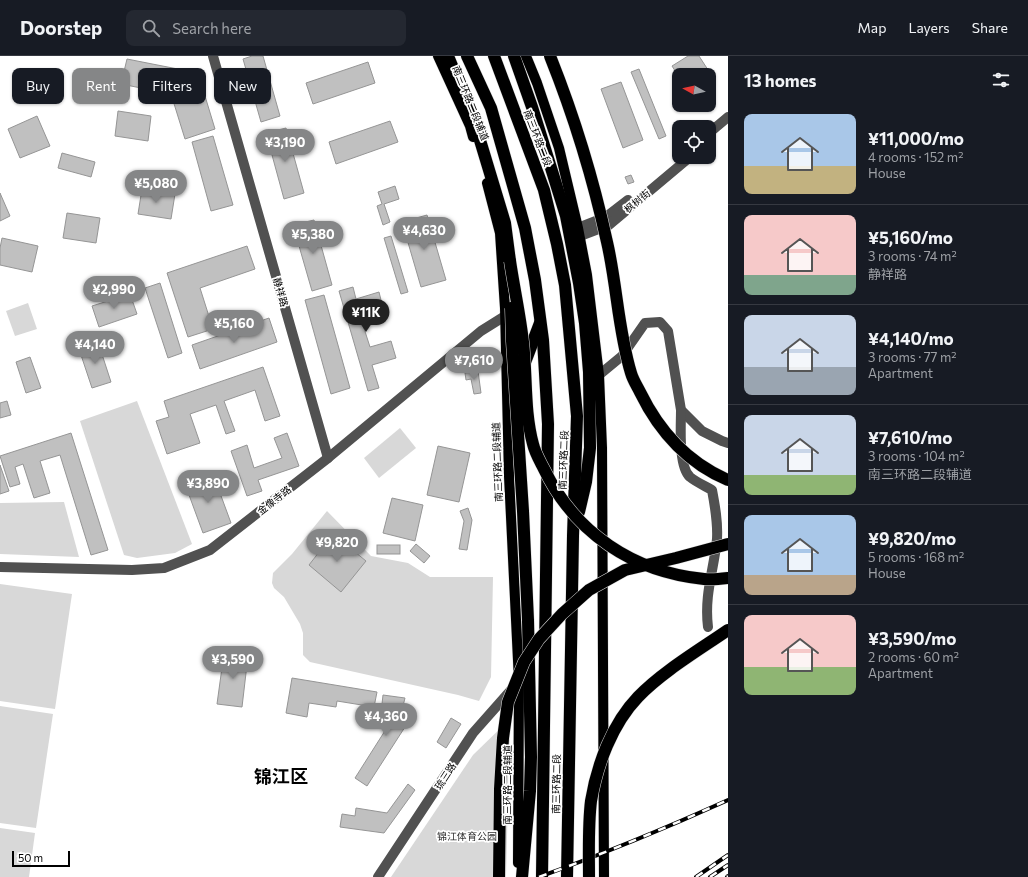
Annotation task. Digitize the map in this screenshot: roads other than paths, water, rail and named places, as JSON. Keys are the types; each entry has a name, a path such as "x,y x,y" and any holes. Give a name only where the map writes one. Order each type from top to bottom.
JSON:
{"highway":[{"path":"448,56 473,117 505,223 523,342 525,398 533,445 553,487 582,523 612,549 641,564 668,573 705,580 728,578"},
{"name":"南三环路二段","path":"468,56 491,108 525,228 541,320 548,424 542,877"},
{"name":"南三环路二段","path":"494,56 544,190 565,285 577,416 573,536 567,877"},
{"path":"550,56 577,130 608,243 622,330 631,374 654,418 666,434 685,454 707,469 728,480"},
{"path":"517,57 566,216 594,373 590,448 586,482 573,536"},
{"path":"510,261 512,341 523,511 528,620 531,784 522,877"},
{"path":"517,382 541,320"},
{"path":"499,877 501,775 503,738 508,702 524,662 539,639 562,614 589,590 625,570 728,544"},
{"path":"589,877 591,802 595,780 613,734 638,697 669,671 728,630"}],"main road":[{"name":"南三环路二段辅道","path":"438,56 470,126 500,232 505,316 511,509 519,681 518,877"},
{"path":"517,57 537,82 559,148 579,232 587,275 594,373 602,448 604,877"}],"street":[{"name":"静祥路","path":"213,56 328,458"},
{"path":"716,127 728,117"},
{"path":"716,135 728,125"},
{"name":"枫树街","path":"579,232 606,217 672,163"},
{"name":"枫树街","path":"579,232 609,225 682,164"},
{"path":"500,232 516,321 516,447 511,509"},
{"name":"金像寺路","path":"0,568 132,570 164,568 210,550 328,458 481,331 505,316"},
{"path":"594,373 622,356 645,323 660,322 668,331 681,410 684,466 689,477 712,490 717,519 717,539 710,576 706,611 708,627"},
{"path":"681,410 702,431 722,441 728,442"},
{"name":"琉三路","path":"378,877 473,733 519,681"}],"railway":[{"path":"539,877 681,821 728,800"},
{"path":"696,877 728,855"},
{"path":"710,877 728,865"}],"district":[{"name":"锦江区","path":"281,777"}],"park label":[{"name":"锦江体育公园","path":"467,836"}]}
